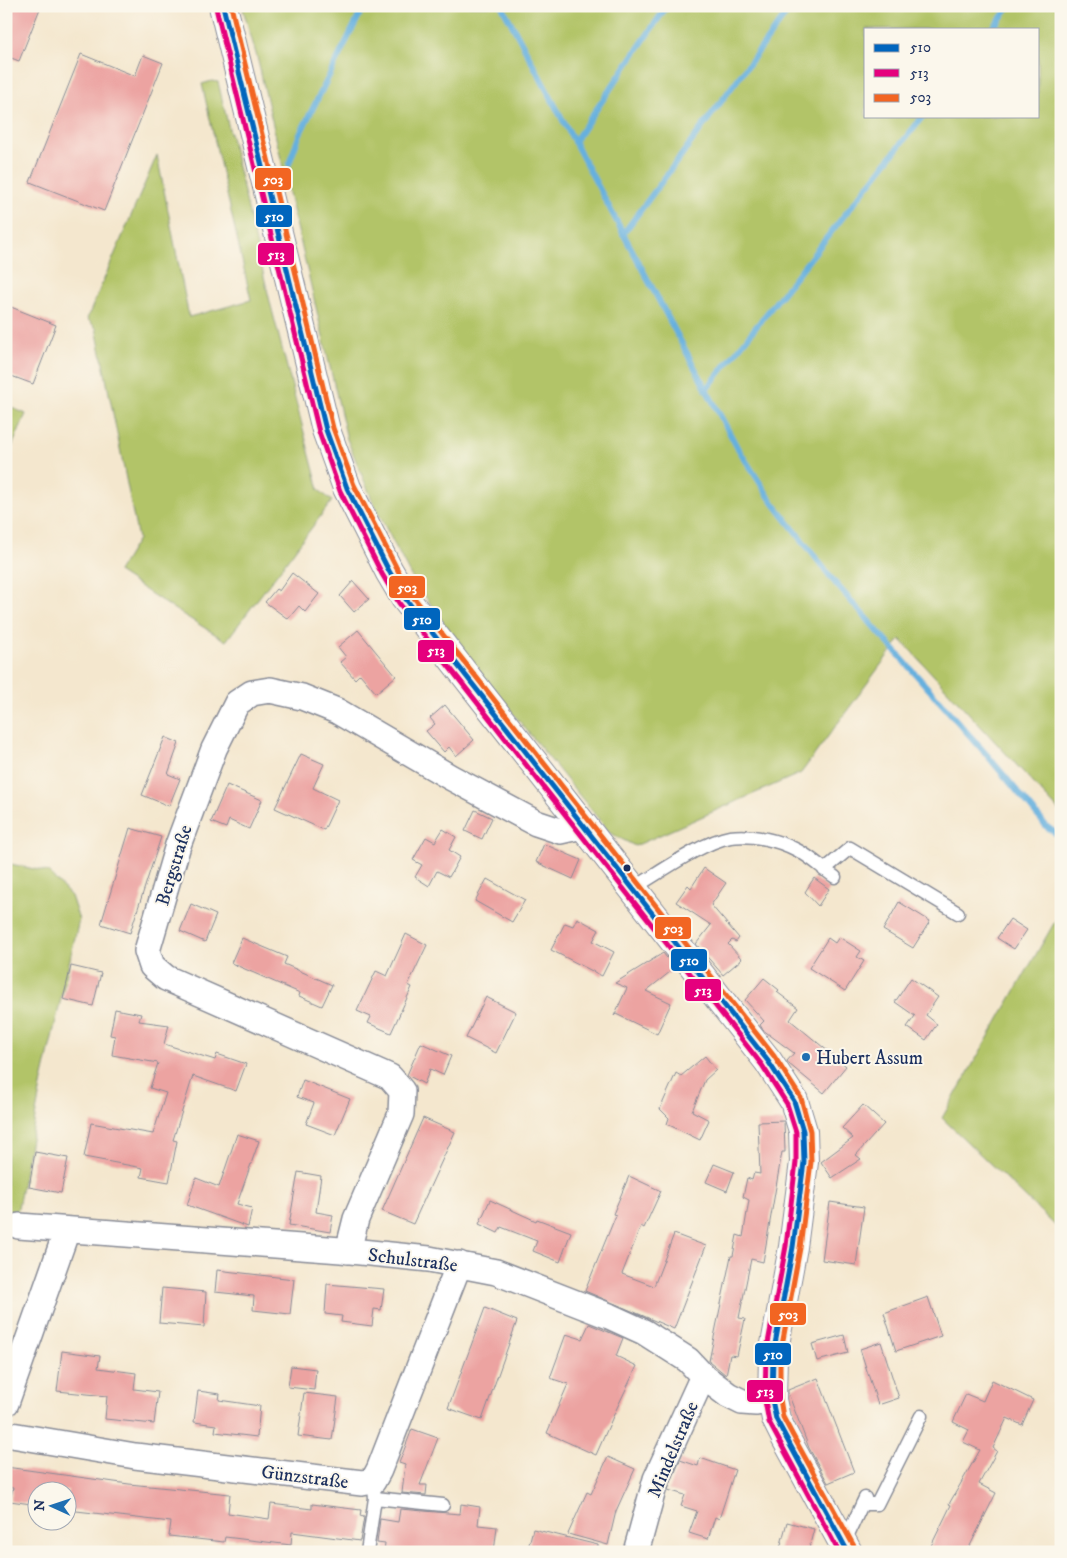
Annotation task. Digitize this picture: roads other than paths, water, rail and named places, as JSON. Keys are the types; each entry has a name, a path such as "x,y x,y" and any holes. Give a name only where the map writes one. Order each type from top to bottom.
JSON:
{"street":[{"path":"223,6 326,430 347,488 389,571 405,598 768,1061 794,1101 803,1132 804,1162 793,1248 773,1355 772,1400 776,1419 785,1437 846,1547"},
{"name":"Bergstraße","path":"348,1251 356,1219 401,1114 402,1091 390,1077 166,978 152,966 147,951 178,844 214,749 237,704 252,693 270,690 302,697 337,711 450,777 536,823 560,831 582,826"},
{"name":"Schulstraße","path":"19,1226 348,1251 429,1259 496,1272 610,1316 644,1332 688,1360 703,1376 728,1395 742,1402 756,1403 772,1400"},
{"path":"6,1403 67,1230"},
{"name":"Günzstraße","path":"6,1434 135,1456 362,1483 374,1490 379,1470 458,1264"},
{"name":"Mindelstraße","path":"636,1552 656,1479 703,1376"}],"lane":[{"path":"632,889 708,844 730,837 754,837 780,843 798,850 835,877"},
{"path":"824,870 850,848 958,913"},
{"path":"846,1547 864,1500 877,1504 921,1416"},
{"path":"367,1552 374,1490 443,1505"}],"waterway":[{"path":"289,164 299,136 364,6"},
{"path":"502,6 737,447 771,500 836,584 987,755 1047,827 1061,837"},
{"path":"574,142 667,6"},
{"path":"623,234 792,6"},
{"path":"993,28 1010,6"},
{"path":"706,390 921,118"}],"place":[{"name":"Hubert Assum","path":"806,1057"}]}
